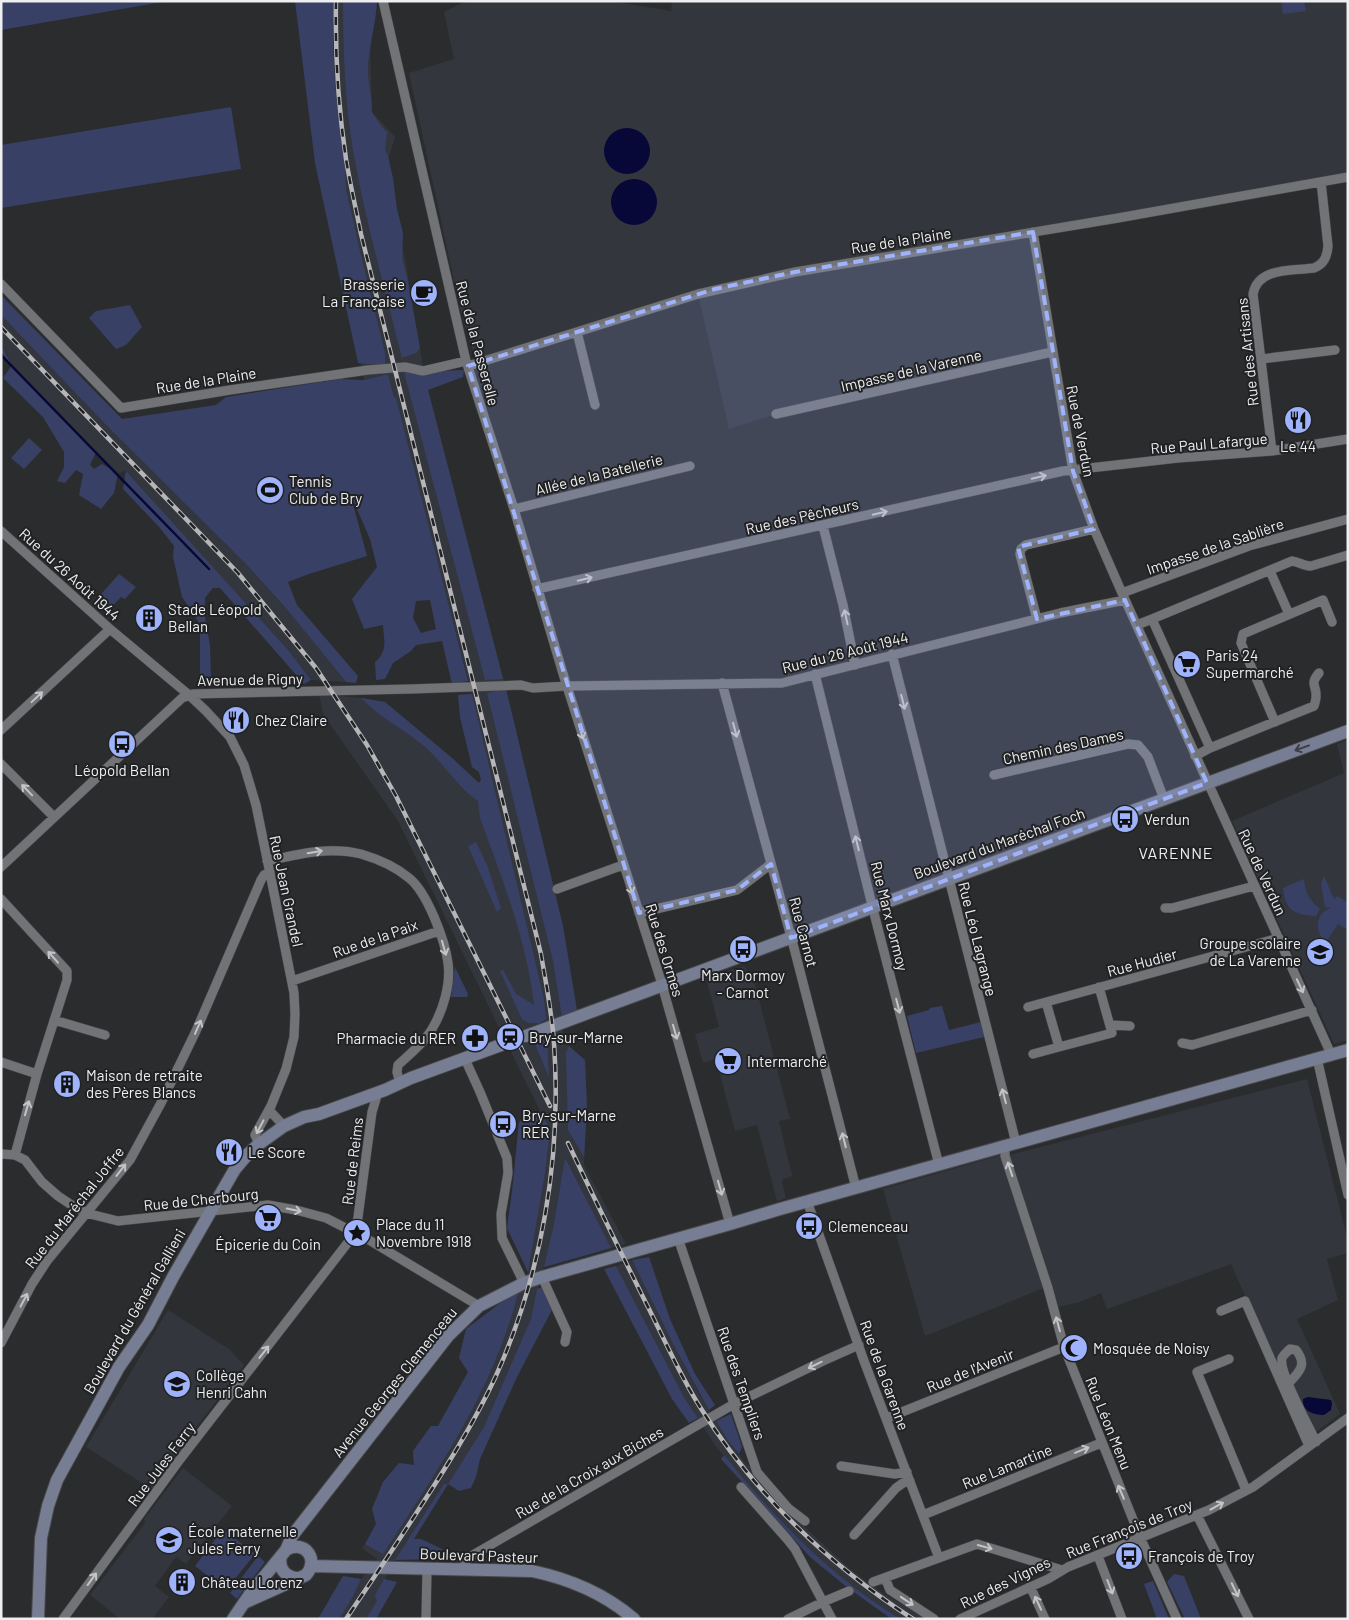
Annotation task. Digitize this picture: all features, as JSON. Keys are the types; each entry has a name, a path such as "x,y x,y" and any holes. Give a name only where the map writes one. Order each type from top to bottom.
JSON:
{"main road":[{"name":"Boulevard du Maréchal Foch","path":"662,985 1348,731"},
{"path":"526,1036 662,985"},
{"name":"Boulevard du Général Gallieni","path":"38,1619 41,1538 48,1506 57,1480 116,1371 148,1325 172,1277 235,1169 259,1144 284,1126 304,1117 372,1099 400,1083 501,1045"},
{"name":"Avenue Georges Clemenceau","path":"233,1619 250,1594 283,1553 292,1536 448,1336 479,1306 524,1283 807,1201 1347,1050"},
{"path":"246,1602 306,1574 311,1566 310,1556 303,1548 301,1538 303,1523"},
{"path":"297,1578 291,1578 283,1572 280,1562 283,1553 294,1546 303,1548"},
{"name":"Boulevard Pasteur","path":"311,1566 532,1571 552,1575 589,1589 607,1598 634,1619"}],"street":[{"name":"Rue de la Passerelle","path":"383,1 467,363 514,509 566,686"},
{"name":"Rue de la Plaine","path":"1,284 121,408 368,370 405,367 424,371 467,363 578,332 698,294 786,274 1348,177"},
{"name":"Rue des Artisans","path":"1272,451 1254,294 1255,288 1258,281 1271,273 1314,268 1325,260 1328,254 1328,246 1321,182"},
{"name":"Rue de Verdun","path":"1033,232 1073,471 1094,529 1123,597 1331,1054"},
{"path":"578,332 596,405"},
{"path":"1261,359 1335,350"},
{"name":"Impasse de la Varenne","path":"776,414 1052,352"},
{"name":"Rue Paul Lafargue","path":"1073,471 1178,458 1272,451 1348,439"},
{"name":"Allée de la Batellerie","path":"514,509 690,466"},
{"name":"Rue des Pêcheurs","path":"537,589 1063,471 1073,471"},
{"name":"Impasse de la Sablière","path":"1123,597 1249,546 1348,519"},
{"path":"823,526 844,606 855,665"},
{"path":"1037,619 1020,554 1021,549 1026,545 1094,529"},
{"name":"Rue du 26 Août 1944","path":"1,531 110,629 189,695"},
{"path":"1137,625 1292,561 1299,562 1305,566 1311,566 1348,555"},
{"path":"1270,571 1289,614"},
{"name":"Rue du 26 Août 1944","path":"566,686 782,683 1123,597"},
{"path":"1276,722 1241,643 1243,634 1323,600 1332,622"},
{"path":"1152,619 1210,748"},
{"path":"1,730 110,629"},
{"name":"Rue Léo Lagrange","path":"892,654 948,879 1010,1145"},
{"path":"1195,756 1210,748 1314,706 1316,696 1313,684 1319,673"},
{"name":"Rue Marx Dormoy","path":"816,674 873,908 939,1164"},
{"name":"Rue Carnot","path":"722,683 856,1188"},
{"name":"Avenue de Rigny","path":"1,867 175,704 189,695 199,693 411,690 521,685 533,688 566,686"},
{"name":"Rue des Ormes","path":"566,686 662,985 730,1224"},
{"name":"Rue Jean Grandel","path":"189,695 223,728 240,755 252,792 292,980 294,993 294,1037 286,1069 269,1110 255,1135 259,1144"},
{"name":"Chemin des Dames","path":"994,774 1128,744 1138,745 1148,757 1164,799"},
{"path":"1,764 54,817"},
{"path":"267,861 324,850 348,852 373,858 410,878 429,903 439,931 448,963 449,974 444,999 432,1029 422,1043 398,1064 397,1072 400,1083"},
{"path":"639,913 737,890 771,864"},
{"path":"557,889 623,865"},
{"name":"Rue du Maréchal Joffre","path":"1,1343 32,1284 63,1240 130,1160 196,1031 261,880 264,875 270,872"},
{"path":"1165,908 1172,908 1254,886"},
{"path":"1,899 67,971 67,980 37,1074 15,1155 1,1154"},
{"name":"Rue de la Paix","path":"292,980 439,931"},
{"name":"Rue Hudier","path":"1028,1007 1278,938"},
{"name":"Rue Hudier","path":"1099,987 1110,1026"},
{"path":"1046,1002 1059,1048"},
{"path":"1182,1043 1192,1045 1312,1010"},
{"path":"54,1020 105,1035"},
{"path":"1033,1054 1112,1032 1110,1026 1130,1026"},
{"path":"464,1058 477,1084 506,1158 508,1173 501,1214 502,1238 524,1283"},
{"path":"1317,1058 1348,1195"},
{"path":"1,1062 37,1074"},
{"name":"Rue de Reims","path":"356,1232 372,1112 372,1099"},
{"path":"269,1110 284,1126"},
{"name":"Rue Léon Menu","path":"1010,1145 1005,1156 1048,1288 1064,1347 1140,1537 1177,1619"},
{"name":"Rue de Cherbourg","path":"15,1155 24,1160 42,1182 58,1196 86,1213 118,1221 268,1206 296,1210 326,1218 356,1232 479,1306"},
{"name":"Rue de la Garenne","path":"807,1201 939,1558"},
{"name":"Rue Jules Ferry","path":"63,1619 178,1462 356,1232"},
{"name":"Rue des Templiers","path":"678,1238 757,1472 788,1508 805,1522"},
{"path":"542,1277 567,1332 564,1342"},
{"path":"1221,1311 1245,1301 1313,1444"},
{"name":"Rue de la Croix aux Biches","path":"462,1569 465,1562 472,1555 734,1404 859,1345"},
{"name":"Rue de l'Avenir","path":"887,1418 1064,1347"},
{"path":"1229,1359 1197,1372 1246,1490"},
{"path":"1288,1384 1313,1444"},
{"name":"Rue François de Troy","path":"873,1582 977,1544 1062,1570 1197,1515 1246,1490 1348,1418"},
{"name":"Rue Lamartine","path":"923,1515 1101,1443"},
{"path":"841,1466 896,1474 907,1472"},
{"path":"854,1535 896,1488 910,1481"},
{"path":"741,1487 795,1549 832,1619"},
{"path":"1197,1515 1249,1619"},
{"path":"1098,1556 1122,1619"},
{"path":"426,1619 427,1569"},
{"name":"Rue des Vignes","path":"960,1619 1048,1579 1062,1570"},
{"path":"885,1578 890,1590 934,1619"},
{"path":"1030,1586 1045,1619"},
{"path":"788,1619 849,1591"}],"highlighted area":[{"path":"1033,232 1073,471 1094,529 1018,547 1037,619 1125,600 1207,783 791,938 771,864 737,890 639,913 468,366 715,289 795,272"}],"shaded area":[{"path":"1,1 168,1 1,30"},
{"path":"295,1 334,1 333,48 335,86 346,189 385,353 385,364 358,363 315,163"},
{"path":"304,1 369,1 372,112 395,137 388,159 425,378 506,689 563,926 563,1032 569,1046 585,1060 587,1108 584,1165 626,1244 544,1267 538,1289 546,1286 554,1306 484,1427 411,1543 411,1558 395,1560 385,1579 397,1582 376,1619 318,1619 343,1576 361,1579 377,1559 362,1548 376,1524 372,1509 383,1482 399,1463 414,1465 413,1451 431,1426 438,1426 468,1372 459,1358 466,1329 525,1284 528,1272 507,1228 519,1122 540,1111 398,821 323,714 319,694 385,702 451,757 478,783 481,780 479,772 472,767 460,717 458,695 472,694 388,374 364,380 309,93"},
{"path":"343,1 377,1 368,64 372,105 372,111 370,112 372,112 387,132 385,150 393,178 397,209 403,233 402,258 420,348 416,353 402,358 369,228 353,150 345,76"},
{"path":"470,1 610,1 671,11 672,1 1348,1 1348,177 1033,232 1052,352 776,414 729,429 698,294 476,362 460,308 409,73 454,59 444,12"},
{"path":"1281,1 1304,1 1306,11 1283,14"},
{"path":"231,107 241,169 1,208 1,145"},
{"path":"623,128 631,128 640,132 646,138 650,151 646,164 640,170 631,174 623,174 614,170 608,164 604,155 604,147 608,138 614,132"},
{"path":"634,179 647,183 653,189 657,202 653,215 647,221 634,225 621,221 615,215 611,202 615,189 621,183"},
{"path":"1,295 122,419 216,405 226,397 340,379 364,380 388,374 394,397 396,398 468,681 452,684 442,641 416,645 411,651 393,663 385,679 376,680 375,662 384,650 383,625 364,629 352,599 377,567 370,539 350,493 367,556 288,582 297,605 358,676 356,683 346,682 285,607 245,563 108,427 1,315","holes":["430,600 436,629 421,633 413,618 416,601"]},
{"path":"130,305 142,327 126,345 116,349 89,318 96,311"},
{"path":"1,315 108,427 245,563 285,607 346,682 311,680 289,651 126,471 118,473 12,364 1,345"},
{"path":"1,345 12,365 1,352"},
{"path":"12,365 96,452 90,465 94,469 102,464 118,473 114,493 101,509 79,495 83,474 76,470 65,483 57,481 64,467 64,452 43,417 3,378"},
{"path":"464,370 463,377 428,390 503,679 485,680 404,372"},
{"path":"29,438 42,450 24,469 11,458"},
{"path":"126,471 289,651 311,680 304,684 220,588 213,588 205,598 205,617 210,645 211,679 200,679 200,624 182,597 173,557 174,546 160,528 123,489"},
{"path":"119,574 136,587 125,599 121,597 106,613 94,602"},
{"path":"506,689 563,926 577,1010 562,1017 553,961 487,693"},
{"path":"472,694 544,999 546,1019 540,1023 529,1023 522,1019 500,971 503,970 516,994 534,1005 531,981 520,933 480,818 478,801 463,788 423,745 375,711 361,698 385,702 479,783 481,780 479,772 472,767 460,717 458,695"},
{"name":"Groupe scolaire de La Varenne","path":"1348,740 1348,1040 1334,1044 1232,821 1344,773 1337,744"},
{"path":"476,842 487,865 501,908 497,912 468,846"},
{"path":"1324,876 1334,899 1338,896 1348,903 1348,930 1338,924 1326,942 1319,933 1318,928 1319,917 1326,910 1332,908 1325,907 1321,884"},
{"path":"1304,879 1309,896 1320,909 1316,916 1296,913 1286,902 1283,888"},
{"path":"744,966 754,980 790,1119 779,1121 793,1176 783,1179 786,1198 777,1201 757,1125 735,1131 716,1059 703,1063 695,1034 719,1027 706,978"},
{"path":"455,967 468,994 467,997 451,997"},
{"path":"942,1006 949,1030 981,1022 984,1037 916,1053 907,1016"},
{"path":"547,1039 549,1077 534,1042"},
{"path":"569,1046 585,1060 587,1108 584,1157 568,1130 566,1053"},
{"path":"1307,1079 1348,1241 1348,1253 1327,1259 1338,1300 1297,1319 1340,1414 1308,1438 1231,1264 1107,1309 1101,1293 1080,1302 1058,1307 1009,1155"},
{"path":"540,1111 550,1130 545,1173 528,1272 507,1228 519,1122"},
{"path":"1002,1155 1044,1288 925,1336 883,1189"},
{"path":"565,1158 611,1248 544,1267 554,1224"},
{"path":"649,1257 670,1319 695,1374 715,1405 709,1410 674,1346 632,1260"},
{"path":"632,1260 699,1393 728,1441 761,1482 849,1568 881,1592 926,1619 901,1619 873,1602 839,1576 800,1541 751,1489 715,1445 685,1399 616,1266"},
{"path":"616,1266 685,1399 698,1418 689,1423 672,1399 604,1269"},
{"path":"546,1286 554,1306 517,1377 480,1459 476,1477 471,1488 459,1491 448,1484 484,1427 531,1319 537,1289"},
{"path":"519,1289 509,1325 480,1394 444,1459 383,1554 365,1544 376,1524 372,1509 383,1482 399,1463 414,1465 413,1451 431,1426 438,1426 468,1372 459,1358 466,1329"},
{"name":"Collège Henri Cahn","path":"168,1310 229,1349 244,1365 161,1473 163,1476 153,1490 86,1447"},
{"path":"1308,1397 1331,1400 1331,1410 1324,1415 1309,1412 1303,1403 1303,1399"},
{"path":"731,1414 742,1447 739,1454 728,1441 716,1421"},
{"path":"724,1455 763,1501 805,1545 851,1585 901,1619 892,1619 843,1584 810,1557 721,1459"},
{"name":"École maternelle Jules Ferry","path":"183,1468 232,1506 186,1564 176,1557 155,1586 169,1597 152,1619 120,1619 90,1595 145,1523 144,1519"},
{"path":"444,1484 448,1484 414,1539 421,1539 442,1549 440,1559 395,1560"},
{"path":"223,1529 255,1554 226,1590 195,1566"},
{"path":"258,1556 265,1562 237,1599 230,1593"},
{"path":"1174,1574 1184,1576 1201,1619 1185,1619 1167,1582"},
{"path":"343,1576 361,1579 352,1598 339,1619 318,1619"},
{"path":"384,1579 397,1582 376,1619 366,1619 377,1601 375,1595"},
{"path":"1153,1581 1169,1619 1157,1619 1144,1584"}],"waterway":[{"path":"1,355 209,569"}],"tunnel":[{"path":"501,1045 526,1036"}],"railway":[{"path":"336,1 339,100 351,187 361,234 541,954 553,1032 556,1086 555,1129 545,1215 525,1298 511,1338 495,1378 458,1446 438,1480 346,1619"},
{"path":"1,327 238,573 316,668 367,745 396,796 550,1106"},
{"path":"568,1143 680,1373 721,1439 744,1469 795,1525 851,1575 913,1619"}],"place":[{"name":"Brasserie La Française","path":"424,293"},
{"name":"Le 44","path":"1298,420"},
{"name":"Tennis Club de Bry","path":"270,490"},
{"name":"Stade Léopold Bellan","path":"149,618"},
{"name":"Paris 24 Supermarché","path":"1187,664"},
{"name":"Chez Claire","path":"236,720"},
{"name":"Léopold Bellan","path":"122,744"},
{"name":"Verdun","path":"1125,819"},
{"name":"Marx Dormoy - Carnot","path":"743,949"},
{"name":"Groupe scolaire de La Varenne","path":"1320,952"},
{"name":"Bry-sur-Marne","path":"510,1037"},
{"name":"Pharmacie du RER","path":"475,1038"},
{"name":"Intermarché","path":"728,1061"},
{"name":"Maison de retraite des Pères Blancs","path":"67,1084"},
{"name":"Bry-sur-Marne RER","path":"503,1124"},
{"name":"Le Score","path":"229,1152"},
{"name":"Épicerie du Coin","path":"268,1218"},
{"name":"Clemenceau","path":"809,1226"},
{"name":"Place du 11 Novembre 1918","path":"357,1233"},
{"name":"Mosquée de Noisy","path":"1074,1348"},
{"name":"Collège Henri Cahn","path":"177,1384"},
{"name":"École maternelle Jules Ferry","path":"169,1540"},
{"name":"François de Troy","path":"1129,1556"},
{"name":"Château Lorenz","path":"182,1582"}],"district":[{"name":"VARENNE","path":"1176,852"}]}
